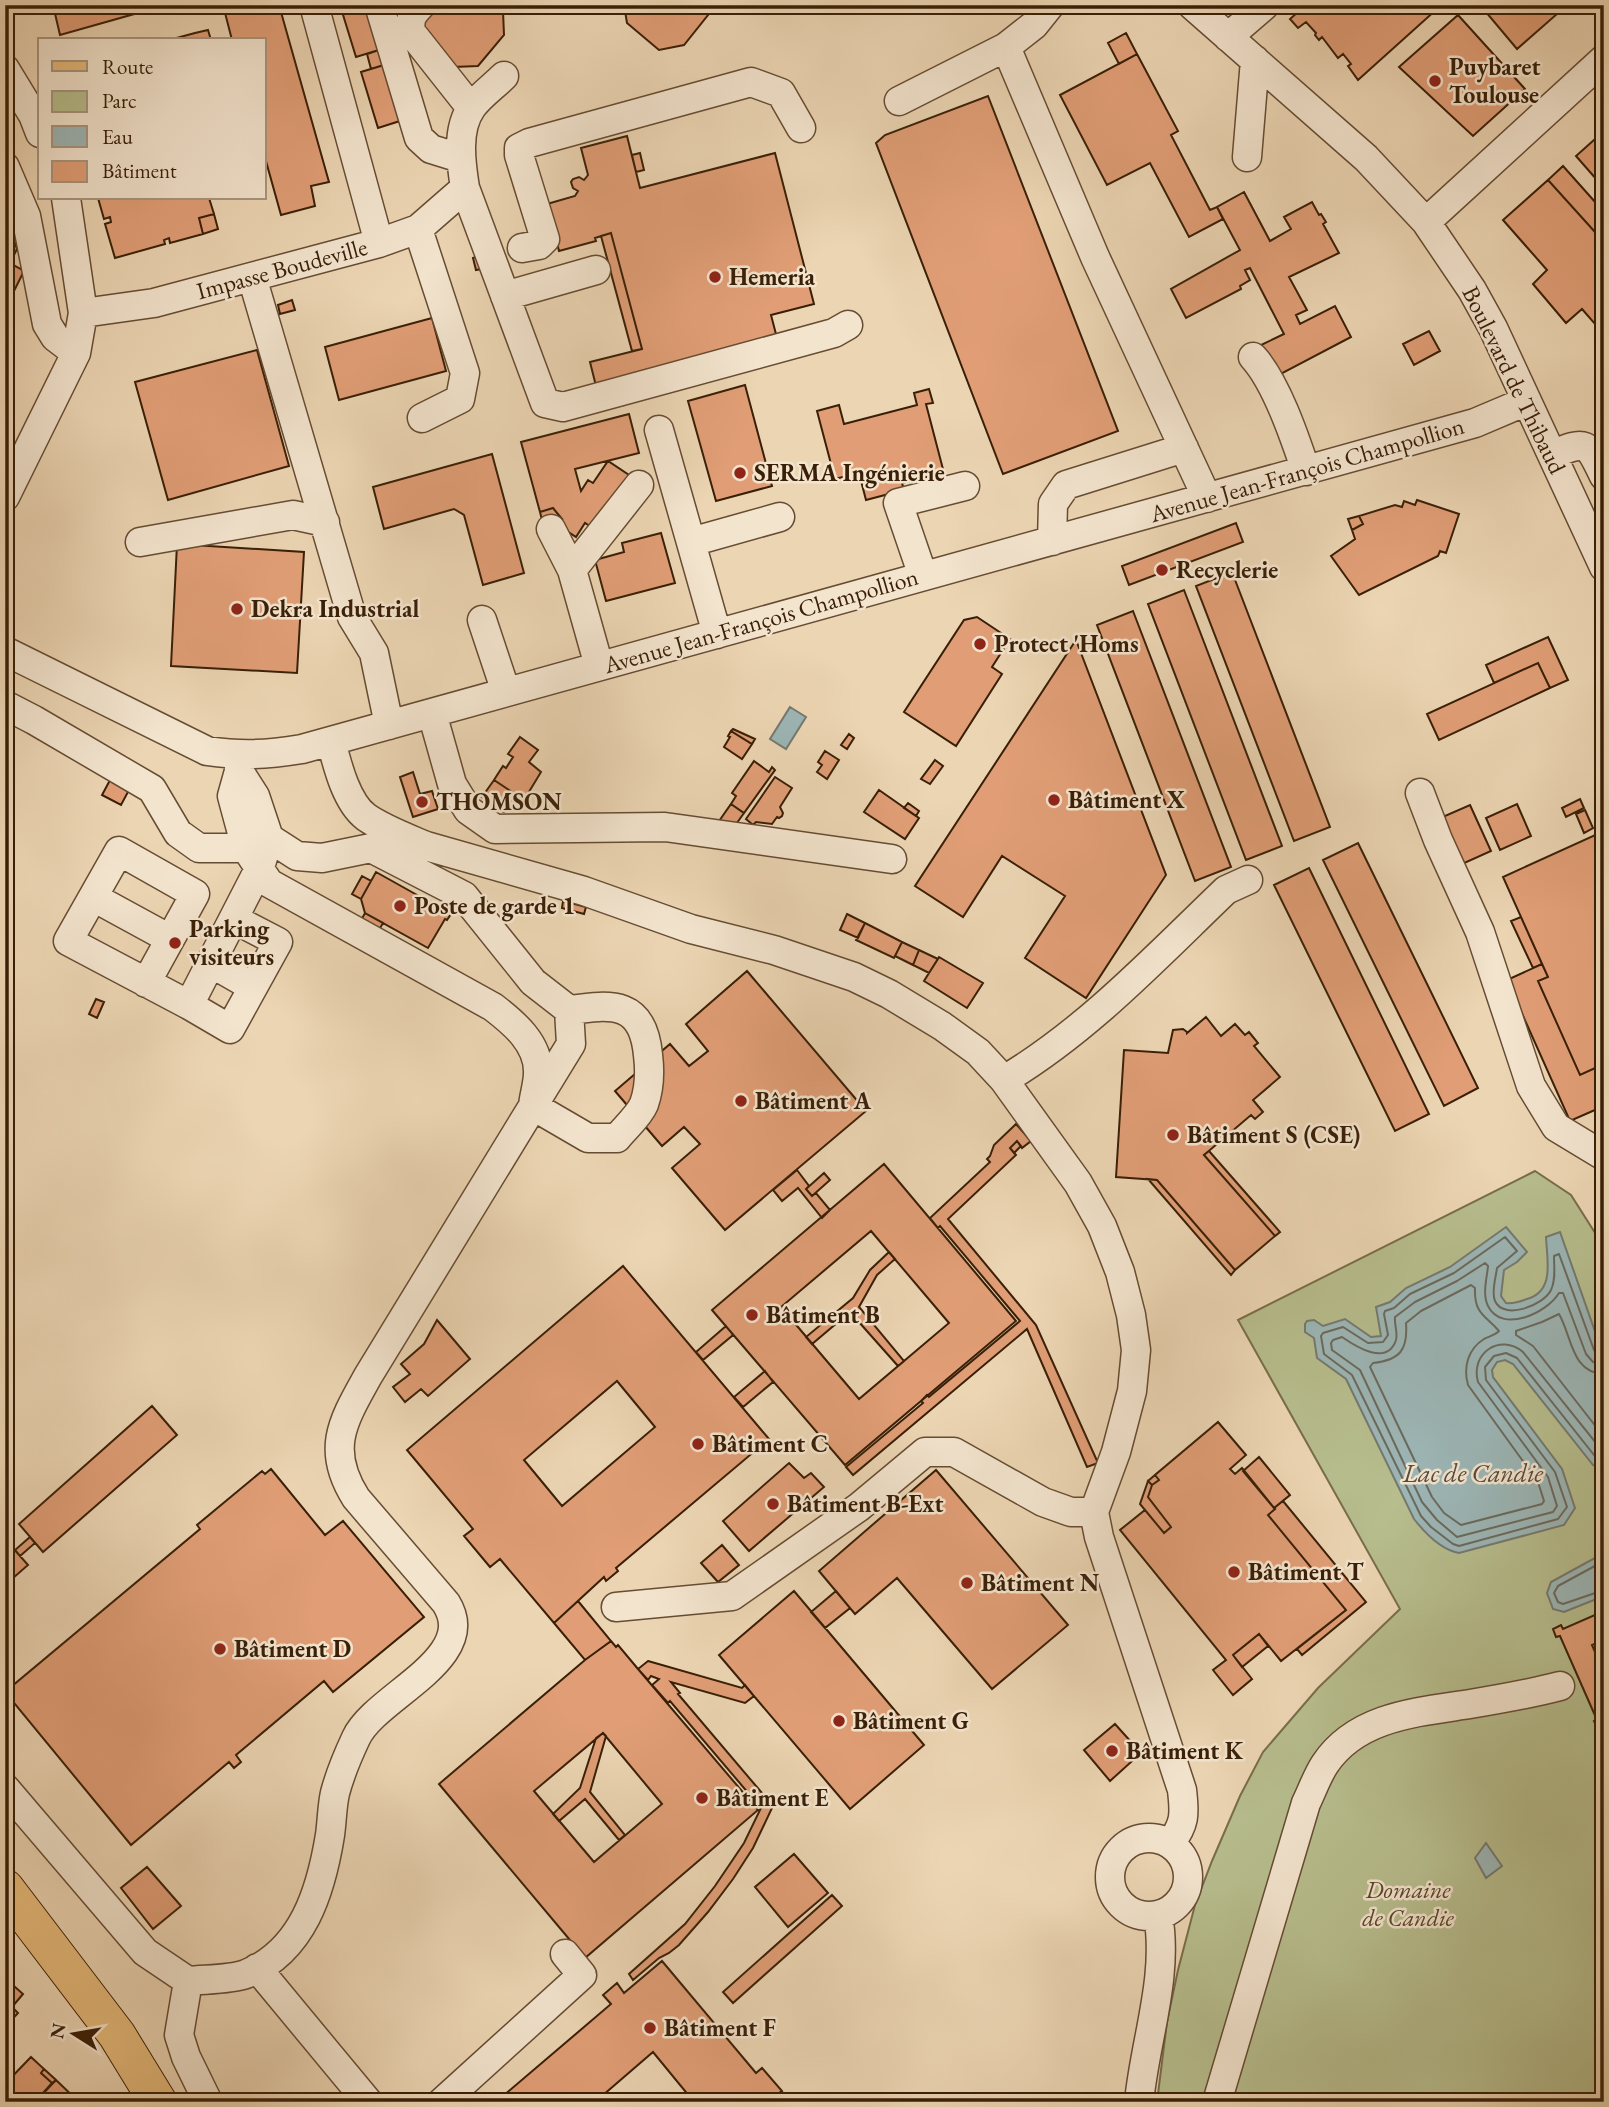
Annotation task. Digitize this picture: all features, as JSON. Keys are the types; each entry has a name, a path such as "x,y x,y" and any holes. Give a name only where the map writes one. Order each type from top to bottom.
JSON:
{"main road":[{"path":"5,1888 117,2035 158,2102"}],"street":[{"path":"314,5 379,243"},
{"path":"379,5 418,138 431,149 460,158"},
{"path":"421,5 412,15 411,32 471,108"},
{"path":"899,101 1006,47 1034,25 1051,5"},
{"name":"Boulevard de Thibaud","path":"1192,5 1366,158 1426,222 1472,290 1493,328 1604,567"},
{"path":"1228,37 1265,5"},
{"path":"1006,47 1095,257 1207,498"},
{"path":"1426,222 1604,59"},
{"path":"1247,157 1255,60"},
{"path":"5,69 38,128"},
{"path":"504,76 471,108 464,125 460,158 465,188 545,403 563,407 834,332 848,325"},
{"path":"522,248 539,245 545,239 519,155 519,148 529,143 751,82 781,93 801,128"},
{"path":"5,167 26,216 47,324 55,337 76,353"},
{"name":"Impasse Boudeville","path":"83,313 153,303 379,243 418,229 465,188"},
{"path":"26,216 60,200"},
{"path":"5,497 76,353 83,313 64,200"},
{"path":"418,229 465,373 460,399 422,418"},
{"path":"505,296 596,270"},
{"path":"252,276 352,617 373,653 389,725"},
{"path":"1253,357 1261,365 1283,411 1306,471"},
{"name":"Avenue Jean-François Champollion","path":"5,651 189,743 239,763 331,741 1306,471 1475,423 1527,401"},
{"path":"659,430 717,634"},
{"path":"1552,455 1576,445 1585,446 1591,451 1604,476"},
{"path":"1052,541 1053,503 1066,485 1184,448"},
{"path":"572,570 639,485"},
{"path":"923,576 898,503 965,486"},
{"path":"140,542 293,515 325,523"},
{"path":"691,542 780,517"},
{"path":"551,529 572,570 599,666"},
{"path":"482,620 506,692"},
{"path":"5,705 152,789 178,833 199,848 322,858 371,848 464,895 533,982 569,1010 605,1005 632,1013 646,1034 650,1075 643,1106 617,1138 588,1138 533,1106"},
{"path":"432,713 452,784 468,810 495,829 665,827 892,859"},
{"path":"331,741 342,780 364,816 407,838 426,846 584,891 691,929 774,950 854,977 942,1026 978,1052 1004,1080 1078,1182 1102,1226 1131,1315 1136,1350 1132,1391 1116,1452 1094,1512 1099,1537 1182,1790 1185,1812 1181,1829 1170,1844"},
{"path":"239,763 255,796 258,851 269,883 481,1000 513,1023 531,1045 538,1071 533,1106"},
{"path":"1420,793 1438,841 1480,932 1531,1086 1556,1127 1604,1156"},
{"path":"146,983 195,894 118,851 68,942 230,1029 278,942 234,919"},
{"path":"189,1005 234,919 258,851"},
{"path":"1004,1080 1062,1042 1114,997 1226,890 1248,880"},
{"path":"93,897 170,939"},
{"path":"211,963 253,987"},
{"path":"5,1788 145,1952 187,1981 243,1975 273,1960 292,1941 309,1912 322,1874 335,1795 346,1759 361,1728 437,1662 453,1637 451,1611 446,1603 346,1483 339,1442 346,1416 571,1044 569,1010"},
{"path":"617,1607 732,1596 859,1507 925,1452 954,1452 1043,1502 1071,1512 1094,1512"},
{"path":"1217,2102 1306,1803 1325,1764 1347,1741 1373,1725 1401,1714 1522,1696 1560,1686"},
{"path":"1150,1838 1170,1844 1182,1856 1188,1875 1184,1896 1172,1909 1158,1915 1140,1915 1123,1907 1112,1890 1110,1871 1118,1853 1130,1842 1150,1838"},
{"path":"1139,2102 1160,1974 1162,1938 1158,1915"},
{"path":"442,2102 582,1975 565,1954"},
{"path":"257,1968 368,2102"},
{"path":"187,1981 179,2035 186,2057 208,2102"}],"green space":[{"name":"Domaine de Candie","path":"1535,1171 1571,1195 1604,1247 1604,2102 1157,2102 1167,2022 1195,1905 1240,1796 1263,1752 1318,1688 1400,1609 1238,1320"}],"water":[{"path":"790,707 806,717 786,749 770,739"},
{"name":"Lac de Candie","path":"1506,1227 1527,1252 1504,1270 1501,1296 1506,1303 1527,1299 1542,1289 1546,1282 1548,1265 1546,1237 1560,1232 1604,1357 1604,1470 1593,1465 1513,1364 1505,1360 1497,1362 1492,1370 1493,1377 1562,1469 1575,1508 1564,1525 1459,1553 1440,1545 1414,1519 1346,1379 1317,1358 1314,1338 1305,1332 1305,1324 1314,1320 1323,1326 1345,1319 1371,1337 1381,1336 1376,1307 1390,1302 1406,1288 1450,1267"},
{"path":"1604,1553 1604,1596 1564,1612 1553,1609 1547,1593 1551,1582"},
{"path":"1486,1843 1502,1866 1486,1878 1475,1858"}],"building":[{"path":"53,5 158,5 159,7 60,35"},
{"path":"223,5 279,5 329,182 311,186 315,206 281,215 266,161 266,38 231,38"},
{"path":"340,5 369,5 382,49 356,57"},
{"path":"430,5 509,5 503,11 504,35 478,66 453,67 423,40 420,16"},
{"path":"624,5 716,5 684,45 659,50 627,23"},
{"path":"1306,5 1433,5 1437,9 1358,80 1343,54 1338,58 1322,37 1319,40 1306,22 1298,28 1290,19"},
{"path":"1480,5 1549,5 1557,14 1517,49"},
{"path":"1549,5 1568,5 1557,14"},
{"path":"1458,15 1525,89 1473,136 1399,67"},
{"path":"208,30 210,38 176,38"},
{"path":"1126,33 1137,54 1119,64 1108,43"},
{"path":"382,49 387,64 371,69 367,54"},
{"path":"1137,54 1178,131 1171,135 1210,210 1217,207 1223,219 1189,237 1150,163 1107,185 1060,95"},
{"path":"387,64 403,120 378,128 361,72"},
{"path":"988,96 1118,431 1003,474 876,143 885,135"},
{"path":"1604,131 1604,188 1576,156"},
{"name":"Hemeria","path":"627,136 640,188 775,153 814,304 771,315 777,338 596,386 590,362 642,349 611,233 595,238 596,241 559,251 547,204 575,196 578,191 573,188 571,182 579,177 584,180 588,175 581,148"},
{"path":"640,153 644,170 636,172 632,155"},
{"path":"1563,166 1604,212 1604,242 1548,180"},
{"path":"1548,180 1604,242 1604,317 1595,324 1582,309 1566,323 1533,284 1547,270 1503,220"},
{"path":"1244,192 1270,241 1291,229 1284,217 1312,202 1326,222 1323,224 1339,253 1289,277 1307,310 1296,315 1300,324 1335,306 1351,337 1275,377 1259,346 1284,334 1250,268 1245,270 1250,280 1240,286 1241,289 1186,318 1171,289 1240,250 1217,207"},
{"path":"99,200 210,200 214,214 199,218 203,234 170,243 169,238 164,240 165,244 115,258 105,224 111,222 110,217 104,219"},
{"path":"214,214 218,229 203,234 199,218"},
{"path":"5,215 17,249 10,263 24,271 5,309"},
{"path":"611,233 642,349 632,351 601,236"},
{"path":"479,256 482,269 476,270 473,258"},
{"path":"292,300 295,310 280,314 278,305"},
{"path":"432,318 446,371 339,400 325,347"},
{"path":"1429,331 1440,351 1414,365 1403,344"},
{"path":"257,350 289,466 168,500 135,382"},
{"path":"745,385 772,486 716,501 688,401"},
{"path":"929,389 933,403 926,404 944,473 902,483 904,490 866,500 859,473 835,479 817,411 839,405 844,424 917,405 914,393"},
{"path":"629,414 639,453 575,469 581,491 588,480 593,483 608,461 632,477 594,529 585,523 576,537 558,525 562,519 553,508 540,512 521,442"},
{"path":"492,454 524,573 483,585 464,515 454,509 384,529 373,487"},
{"path":"1417,500 1459,514 1446,553 1440,551 1438,556 1359,595 1331,556 1355,539 1352,530 1363,524 1359,516 1395,505 1402,507 1404,501 1415,505"},
{"path":"553,508 562,519 543,524 540,512"},
{"path":"1359,516 1363,524 1352,530 1348,519"},
{"path":"1236,523 1243,542 1129,585 1122,566"},
{"path":"661,533 675,583 606,601 595,560 624,552 622,543"},
{"name":"Dekra Industrial","path":"177,544 304,552 297,673 171,666"},
{"path":"1232,572 1330,827 1294,841 1196,586"},
{"path":"1184,590 1282,846 1246,860 1148,604"},
{"path":"1133,611 1231,867 1195,881 1097,625"},
{"path":"977,617 1010,639 992,667 1002,674 956,746 904,712 964,620"},
{"path":"1548,637 1568,680 1550,688 1538,663 1494,683 1486,665"},
{"name":"Bâtiment X","path":"1076,640 1166,875 1086,998 1025,958 1065,896 1002,856 963,917 915,886"},
{"path":"1538,663 1550,688 1439,740 1427,714"},
{"path":"733,729 755,739 752,744 731,731"},
{"path":"731,731 752,744 742,759 724,747"},
{"path":"849,734 854,738 847,749 841,745"},
{"path":"520,737 538,750 529,762 541,772 521,805 512,799 515,794 494,780 513,757 508,754"},
{"path":"825,751 839,760 827,779 817,772 822,765 818,762"},
{"path":"935,760 943,766 930,784 921,779"},
{"path":"754,761 769,772 772,767 775,770 744,813 731,804 736,796 732,793"},
{"name":"THOMSON","path":"413,772 420,794 432,791 438,809 413,817 400,777"},
{"path":"775,777 792,788 780,807 782,816 777,817 772,824 756,822 753,825 746,819"},
{"path":"110,780 129,790 121,805 102,795"},
{"path":"494,780 515,794 504,812 482,797"},
{"path":"879,790 919,818 905,839 864,812"},
{"path":"1580,799 1584,808 1566,817 1562,808"},
{"path":"908,803 919,811 916,816 904,808"},
{"path":"731,804 744,813 734,827 717,824"},
{"path":"1517,804 1531,836 1500,850 1486,818"},
{"path":"1470,805 1491,851 1460,865 1438,819"},
{"path":"1585,810 1593,828 1584,833 1576,814"},
{"path":"1604,831 1604,1064 1580,1075 1538,981 1548,977 1503,877"},
{"path":"1358,843 1478,1088 1444,1106 1323,860"},
{"path":"1309,868 1429,1114 1395,1131 1274,885"},
{"name":"Poste de garde 1","path":"376,872 451,914 445,919 428,948 365,913 361,899"},
{"path":"362,876 371,881 361,899 352,894"},
{"path":"563,901 586,907 584,914 562,908"},
{"path":"365,913 383,923 378,932 360,922"},
{"path":"847,914 865,923 858,938 840,930"},
{"path":"1521,917 1542,964 1533,968 1511,921"},
{"path":"865,923 902,942 894,958 856,940"},
{"path":"902,942 919,950 913,965 895,956"},
{"path":"919,950 938,959 929,973 913,965"},
{"path":"939,957 983,983 967,1008 924,981"},
{"path":"1542,964 1548,977 1538,981 1580,1075 1604,1064 1604,1106 1570,1121 1507,980"},
{"name":"Bâtiment A","path":"747,971 866,1111 725,1230 672,1168 700,1144 684,1127 662,1146 615,1091 670,1044 689,1066 708,1051 686,1024"},
{"path":"96,999 104,1002 97,1018 89,1014"},
{"name":"Bâtiment S (CSE)","path":"1206,1017 1221,1036 1235,1024 1245,1035 1249,1032 1258,1043 1254,1046 1280,1077 1253,1100 1263,1112 1255,1119 1251,1115 1204,1155 1275,1236 1235,1270 1157,1180 1116,1177 1124,1050 1168,1053 1173,1030 1183,1029 1187,1033"},
{"path":"1016,1124 1031,1141 1022,1148 1017,1141 1010,1148 1016,1155 948,1219 1036,1325 1098,1463 1087,1467 1027,1329 853,1475 846,1467 923,1403 921,1401 927,1395 929,1397 1020,1321 940,1226 938,1228 930,1218 990,1162 987,1159 994,1145"},
{"path":"1017,1141 1021,1146 1014,1153 1010,1148"},
{"path":"1209,1151 1280,1232 1275,1236 1204,1155"},
{"name":"Bâtiment B","path":"884,1164 1016,1321 845,1465 712,1310","holes":["871,1231 949,1323 859,1399 781,1307"]},
{"path":"797,1170 809,1186 806,1189 812,1196 816,1193 830,1210 822,1218 798,1188 782,1201 773,1190"},
{"path":"824,1173 830,1180 812,1196 806,1189"},
{"path":"1148,1179 1157,1180 1235,1270 1231,1275"},
{"path":"889,1252 895,1259 877,1275 859,1307 904,1361 898,1366 850,1312 812,1344 806,1337 853,1298 870,1270"},
{"name":"Bâtiment C","path":"623,1266 769,1439 616,1568 618,1571 606,1581 604,1577 554,1623 500,1559 490,1567 464,1536 473,1529 407,1450","holes":["617,1381 655,1427 562,1506 524,1460"]},
{"path":"437,1320 470,1359 428,1396 421,1389 405,1402 393,1387 410,1374 401,1364 424,1344"},
{"path":"726,1326 733,1335 703,1360 696,1352"},
{"path":"765,1371 773,1382 743,1407 734,1397"},
{"path":"152,1406 177,1435 43,1552 19,1524"},
{"name":"Bâtiment T","path":"1218,1422 1246,1455 1230,1469 1235,1474 1242,1468 1275,1509 1268,1515 1346,1610 1281,1661 1259,1634 1233,1655 1252,1679 1233,1695 1213,1670 1226,1660 1120,1530 1145,1510 1164,1533 1171,1527 1148,1497 1152,1485 1159,1480 1155,1475"},
{"path":"1259,1457 1290,1495 1274,1508 1243,1471"},
{"name":"Bâtiment B-Ext","path":"789,1463 804,1478 811,1473 824,1487 749,1551 723,1521"},
{"name":"Bâtiment D","path":"271,1469 325,1535 343,1521 424,1617 333,1692 324,1681 236,1755 241,1762 234,1768 229,1762 131,1845 5,1692 200,1529 197,1525 262,1471 265,1474"},
{"name":"Bâtiment N","path":"936,1470 1068,1625 992,1689 897,1578 855,1614 819,1571"},
{"path":"1155,1475 1159,1480 1152,1485 1148,1481"},
{"path":"1148,1481 1152,1485 1148,1497 1171,1527 1164,1533 1140,1504"},
{"path":"1283,1501 1366,1602 1302,1655 1297,1649 1346,1610 1268,1515"},
{"path":"30,1537 35,1543 20,1556 15,1550"},
{"path":"5,1539 28,1565 5,1585"},
{"path":"722,1545 739,1565 718,1582 701,1563"},
{"name":"Bâtiment G","path":"794,1591 924,1745 850,1809 719,1655"},
{"path":"836,1591 850,1608 825,1628 811,1612"},
{"path":"578,1601 611,1641 585,1660 554,1623"},
{"path":"1604,1611 1604,1640 1592,1645 1604,1673 1604,1726 1597,1728 1594,1721 1597,1720 1560,1636 1556,1637 1553,1629 1561,1625 1563,1629"},
{"path":"1259,1634 1268,1646 1242,1667 1233,1655"},
{"name":"Bâtiment E","path":"611,1641 616,1647 618,1645 758,1810 585,1958 439,1784","holes":["603,1733 662,1804 594,1862 534,1791"]},
{"path":"648,1661 742,1688 745,1685 754,1696 745,1703 671,1682 680,1693 678,1694 773,1806 753,1848 708,1912 679,1945 633,1980 629,1974 685,1924 715,1886 744,1843 761,1808 670,1701 668,1703 652,1685 659,1679 651,1676 648,1680 638,1669"},
{"name":"Bâtiment K","path":"1115,1724 1141,1753 1110,1781 1084,1750"},
{"path":"603,1733 606,1736 590,1792 625,1835 619,1840 585,1799 559,1821 553,1814 580,1788 596,1738"},
{"path":"794,1854 828,1893 788,1927 755,1887"},
{"path":"147,1867 181,1906 153,1929 121,1888"},
{"path":"832,1895 842,1906 733,2003 723,1992"},
{"name":"Bâtiment F","path":"662,1961 756,2073 762,2068 782,2091 776,2095 781,2102 694,2102 653,2052 595,2102 496,2102 611,2004 603,1995 617,1983 624,1993"},
{"path":"5,1978 23,1994 12,2007 18,2013 6,2026"},
{"path":"31,2057 44,2069 41,2073 52,2083 35,2102 18,2102 5,2090 5,2084"},
{"path":"44,2069 56,2080 52,2083 41,2073"},
{"path":"56,2080 79,2102 39,2102 37,2100"}],"place":[{"name":"Puybaret Toulouse","path":"1435,81"},
{"name":"Hemeria","path":"715,277"},
{"name":"SERMA Ingénierie","path":"740,473"},
{"name":"Recyclerie","path":"1162,570"},
{"name":"Dekra Industrial","path":"237,609"},
{"name":"Protect 'Homs","path":"980,644"},
{"name":"Bâtiment X","path":"1054,800"},
{"name":"THOMSON","path":"422,802"},
{"name":"Poste de garde 1","path":"400,906"},
{"name":"Parking visiteurs","path":"175,943"},
{"name":"Bâtiment A","path":"741,1101"},
{"name":"Bâtiment S (CSE)","path":"1173,1135"},
{"name":"Bâtiment B","path":"752,1315"},
{"name":"Bâtiment C","path":"698,1444"},
{"name":"Bâtiment B-Ext","path":"773,1504"},
{"name":"Bâtiment T","path":"1234,1572"},
{"name":"Bâtiment N","path":"967,1583"},
{"name":"Bâtiment D","path":"220,1649"},
{"name":"Bâtiment G","path":"839,1721"},
{"name":"Bâtiment K","path":"1112,1751"},
{"name":"Bâtiment E","path":"702,1798"},
{"name":"Bâtiment F","path":"650,2028"}]}
